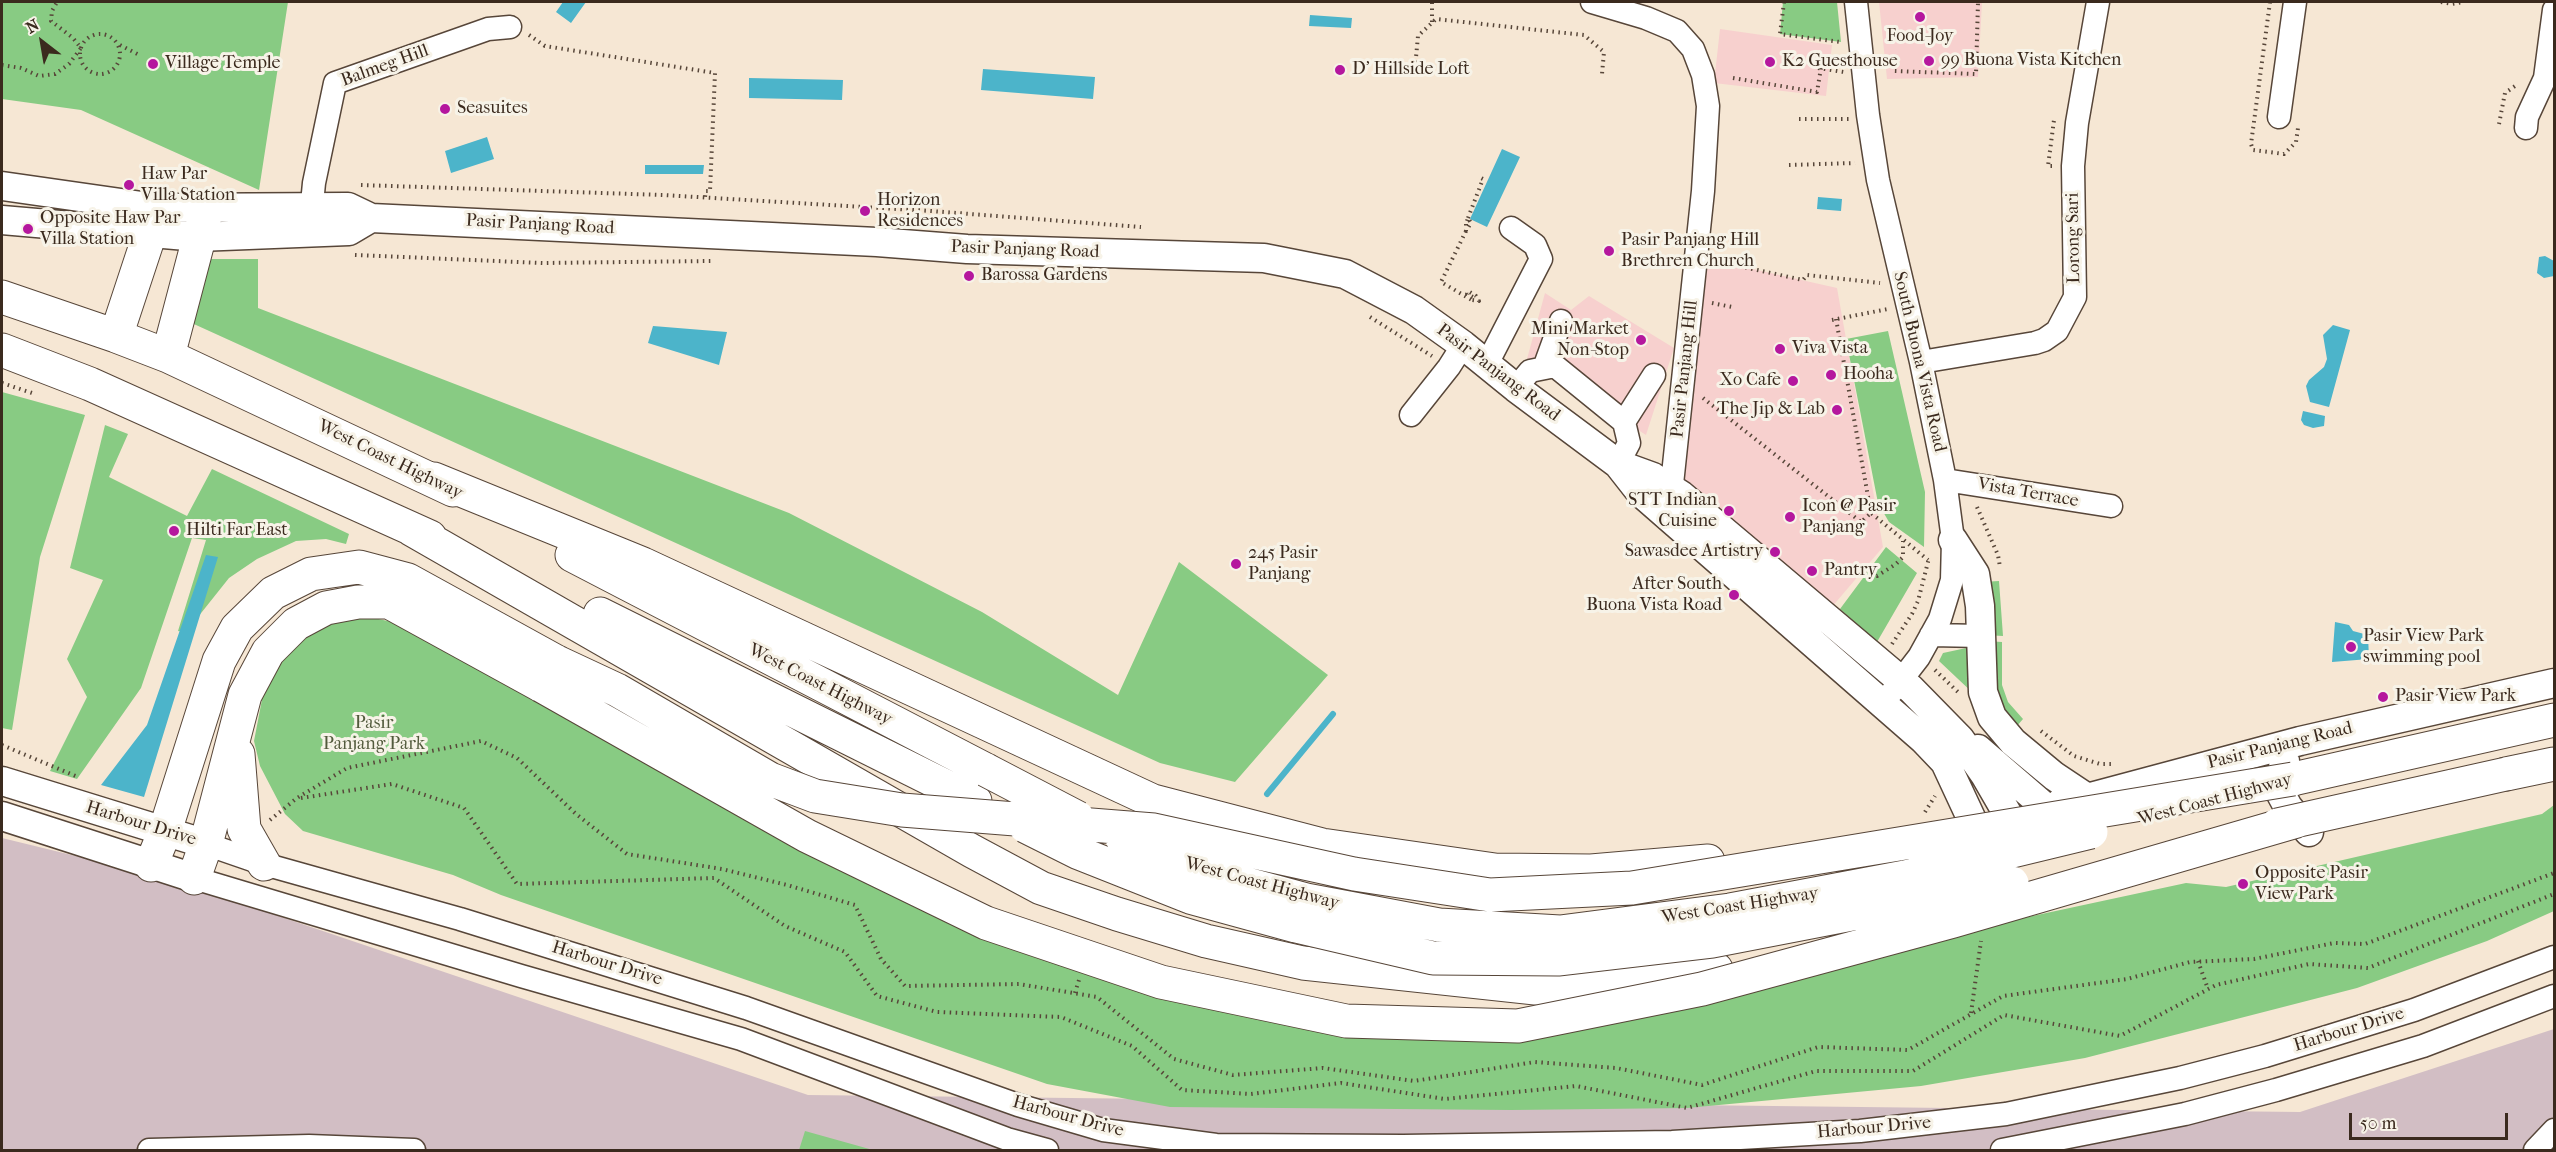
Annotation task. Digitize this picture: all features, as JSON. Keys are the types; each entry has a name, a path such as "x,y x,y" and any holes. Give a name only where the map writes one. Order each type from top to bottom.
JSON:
{"highway":[{"path":"116,336 153,220"},
{"path":"168,356 202,222"},
{"name":"West Coast Highway","path":"2,297 168,356 434,479 655,600 1092,825 1202,872 1306,900 1439,925 1560,932 1730,910 1905,877 2293,779 2554,720"},
{"name":"West Coast Highway","path":"2,350 90,384 633,629 1079,853 1190,897 1296,926 1433,958 1558,959 1712,941 2303,826 2554,764"},
{"path":"434,479 643,564 1154,801 1322,844 1495,870 1591,872 1688,864 1972,820"},
{"path":"411,529 972,851 1041,888 1206,941 1303,963 1554,990 1683,977 1986,903"},
{"path":"151,865 165,831 219,661 237,628 273,593 311,574 359,567 408,580 550,674 807,836 986,923 1161,982 1346,1021 1518,1026 1702,989 2303,826"},
{"path":"194,878 206,844 245,695 268,652 296,624 326,608 358,602 389,602 550,674 617,690 770,779 815,796 902,810 1154,830 1354,874 1490,895 1632,888 2293,779"},
{"path":"236,725 244,829 264,864"}],"main road":[{"name":"Pasir Panjang Road","path":"2,186 153,220"},
{"name":"Pasir Panjang Road","path":"2,220 202,222 310,220 349,231 371,218 877,242 967,249 1264,258 1345,274 1414,310 1456,356 1487,364 1618,464 1653,477 1670,503 1881,705 1924,740 1945,762 1972,820 2003,869 2039,891"},
{"name":"Pasir Panjang Road","path":"1670,503 1901,680 1960,739 1985,775 2007,813"},
{"path":"1953,540 1975,574 1980,606 1983,692 1987,708 1998,726 2054,776 2087,798"},
{"name":"Pasir Panjang Road","path":"1972,820 2087,798 2300,741 2554,684"},
{"path":"1960,739 1983,752 2044,806"},
{"path":"2300,741 2287,755 2281,774 2281,794 2303,826"},
{"path":"1986,903 2303,826 2554,776"},
{"name":"Harbour Drive","path":"2,781 206,844"},
{"path":"1986,903 2003,869 2007,813"},
{"name":"Harbour Drive","path":"2,816 194,878"}],"street":[{"name":"Pasir Panjang Hill","path":"1592,2 1646,18 1677,31 1693,48 1703,75 1708,106 1704,181 1670,503"},
{"name":"South Buona Vista Road","path":"1856,2 1868,115 1878,180 1921,362 1956,482 1952,579 1940,619 1901,680 1881,705"},
{"name":"Lorong Sari","path":"1921,362 2044,340 2057,331 2075,297 2073,166 2077,123 2098,2"},
{"path":"2279,117 2295,2"},
{"path":"2526,128 2528,117 2545,78 2554,10"},
{"name":"Balmeg Hill","path":"310,220 314,183 334,83 488,29 510,27"},
{"path":"1487,364 1541,258 1535,245 1511,228"},
{"path":"1544,368 1561,321"},
{"path":"1411,415 1456,356"},
{"path":"1516,388 1530,371 1555,366 1624,422 1629,443 1618,464"},
{"path":"1624,422 1654,375"},
{"name":"Vista Terrace","path":"1956,482 2111,506"},
{"path":"1931,635 1981,636"},
{"name":"Harbour Drive","path":"206,844 264,864 460,918 747,1008 1018,1104 1103,1130 1216,1145 1403,1146 1672,1142 1860,1131 2006,1113 2180,1078 2265,1056 2414,1010 2554,957"},
{"name":"Harbour Drive","path":"194,878 520,976 741,1039 1007,1139 1047,1150"},
{"name":"Harbour Drive","path":"2002,1150 2185,1114 2276,1090 2423,1046 2554,996"},
{"path":"2535,1150 2554,1130"},
{"path":"149,1150 309,1146 414,1150"}],"path":[{"path":"57,2 52,11 51,21 60,31 73,38 81,48 80,59 92,73 99,75 112,71 121,57 119,45"},
{"path":"1432,2 1432,22"},
{"path":"1784,2 1780,34 1841,42"},
{"path":"1893,66 1894,71 1976,74 1978,2"},
{"path":"2441,2 2452,4 2464,2"},
{"path":"1415,68 1418,36 1436,19 1584,35 1604,52 1602,75"},
{"path":"510,27 517,26 545,46 715,73 710,191 706,191 705,197"},
{"path":"1584,35 1589,29"},
{"path":"2,65 21,68 39,76 55,74 69,64 89,37 98,34 111,36 119,45 141,56"},
{"path":"1733,78 1817,92 1820,68 1844,72"},
{"path":"2499,124 2505,93 2521,81"},
{"path":"1799,119 1849,119"},
{"path":"1789,165 1855,163"},
{"path":"1472,300 1441,282 1466,231 1467,221 1484,179 1479,177"},
{"path":"348,255 543,263 716,261"},
{"path":"1715,261 1803,280 1807,274 1882,283"},
{"path":"1889,309 1834,320 1871,513 1929,560"},
{"path":"1362,312 1456,356"},
{"path":"1683,382 1862,522 1871,513"},
{"path":"1956,482 1998,555 2002,573"},
{"path":"1853,571 1877,576 1903,557 1904,540"},
{"path":"2036,727 2074,756 2100,764 2122,763"},
{"path":"2110,771 2118,769"},
{"path":"1905,832 1932,804 1937,792"},
{"path":"265,825 297,798"},
{"path":"1971,1014 1982,939"},
{"path":"2198,962 2208,989"}],"shaded area":[{"path":"1879,2 1982,2 1978,77 1887,79"},
{"path":"1720,29 1832,45 1826,96 1714,83"},
{"path":"1704,258 1837,288 1883,547 1831,608 1677,486"},
{"path":"1545,293 1571,310 1589,296 1674,348 1646,435 1527,359"},
{"path":"2,838 166,878 808,1095 2300,1112 2554,1029 2554,1150 2,1150"}],"green space":[{"path":"2,2 288,2 259,190 81,110 2,99"},
{"path":"1783,2 1837,2 1841,42 1780,34"},
{"path":"199,259 258,259 258,308 789,513 982,612 1118,695 1179,562 1328,675 1235,782 1160,763 185,320"},
{"path":"1888,331 1925,492 1924,547 1889,522 1878,503 1846,339"},
{"path":"2,392 85,415 40,557 12,730 2,728"},
{"path":"105,425 128,434 109,477 187,516 212,469 349,534 346,544 326,539 296,541 257,559 229,578 186,632 178,631 206,540 192,538 141,688 77,779 50,771 87,697 67,659 103,580 70,568"},
{"path":"1886,547 1917,573 1877,642 1840,609"},
{"path":"1999,581 2003,636 1985,635 1982,582"},
{"name":"Pasir Panjang Park","path":"369,617 402,624 937,917 1474,1036 2186,883 2226,887 2542,814 2554,805 2554,911 2487,941 2357,988 2085,1058 1921,1086 1687,1108 1511,1110 1170,1107 1047,1084 501,895 453,875 303,831 285,814 260,766 254,741 265,684 279,658 303,634 333,618"},
{"path":"1986,641 2002,642 2002,685 2008,702 2023,719 2010,734 1996,713"},
{"path":"1971,647 1975,695 1939,661 1943,653"},
{"path":"805,1131 873,1150 799,1150"}],"water":[{"path":"563,2 586,2 571,23 556,12"},
{"path":"1310,15 1352,18 1351,28 1309,26"},
{"path":"983,69 1095,77 1093,99 981,90"},
{"path":"749,78 843,80 842,100 749,98"},
{"path":"487,137 494,159 451,173 445,151"},
{"path":"1502,149 1520,157 1487,227 1470,219"},
{"path":"645,165 704,165 703,174 645,174"},
{"path":"1818,197 1842,199 1841,211 1817,209"},
{"path":"2545,256 2554,261 2554,276 2544,278 2537,273 2539,257"},
{"path":"2333,325 2350,330 2329,407 2310,402 2306,386 2309,380 2324,367 2327,359 2323,335"},
{"path":"653,326 727,332 719,365 648,343"},
{"path":"2303,411 2325,416 2324,426 2313,428 2304,425 2301,420"},
{"path":"206,555 218,557 144,797 101,785 147,725"},
{"name":"Pasir View Park swimming pool","path":"2335,622 2349,625 2353,631 2368,635 2369,659 2332,662"}],"waterway":[{"path":"1267,794 1333,714"}],"place":[{"name":"Food-Joy","path":"1920,17"},
{"name":"99 Buona Vista Kitchen","path":"1929,61"},
{"name":"K2 Guesthouse","path":"1770,62"},
{"name":"Village Temple","path":"153,64"},
{"name":"D' Hillside Loft","path":"1340,70"},
{"name":"Seasuites","path":"445,109"},
{"name":"Haw Par Villa Station","path":"129,185"},
{"name":"Horizon Residences","path":"865,211"},
{"name":"Opposite Haw Par Villa Station","path":"28,229"},
{"name":"Pasir Panjang Hill Brethren Church","path":"1609,251"},
{"name":"Barossa Gardens","path":"969,276"},
{"name":"Mini Market Non-Stop","path":"1641,340"},
{"name":"Viva Vista","path":"1780,349"},
{"name":"Hooha","path":"1831,375"},
{"name":"Xo Cafe","path":"1793,381"},
{"name":"The Jip & Lab","path":"1837,410"},
{"name":"STT Indian Cuisine","path":"1729,511"},
{"name":"Icon @ Pasir Panjang","path":"1790,517"},
{"name":"Hilti Far East","path":"174,531"},
{"name":"Sawasdee Artistry","path":"1775,552"},
{"name":"245 Pasir Panjang","path":"1236,564"},
{"name":"Pantry","path":"1812,571"},
{"name":"After South Buona Vista Road","path":"1734,595"},
{"name":"Pasir View Park swimming pool","path":"2351,647"},
{"name":"Pasir View Park","path":"2383,697"},
{"name":"Opposite Pasir View Park","path":"2243,884"}]}
